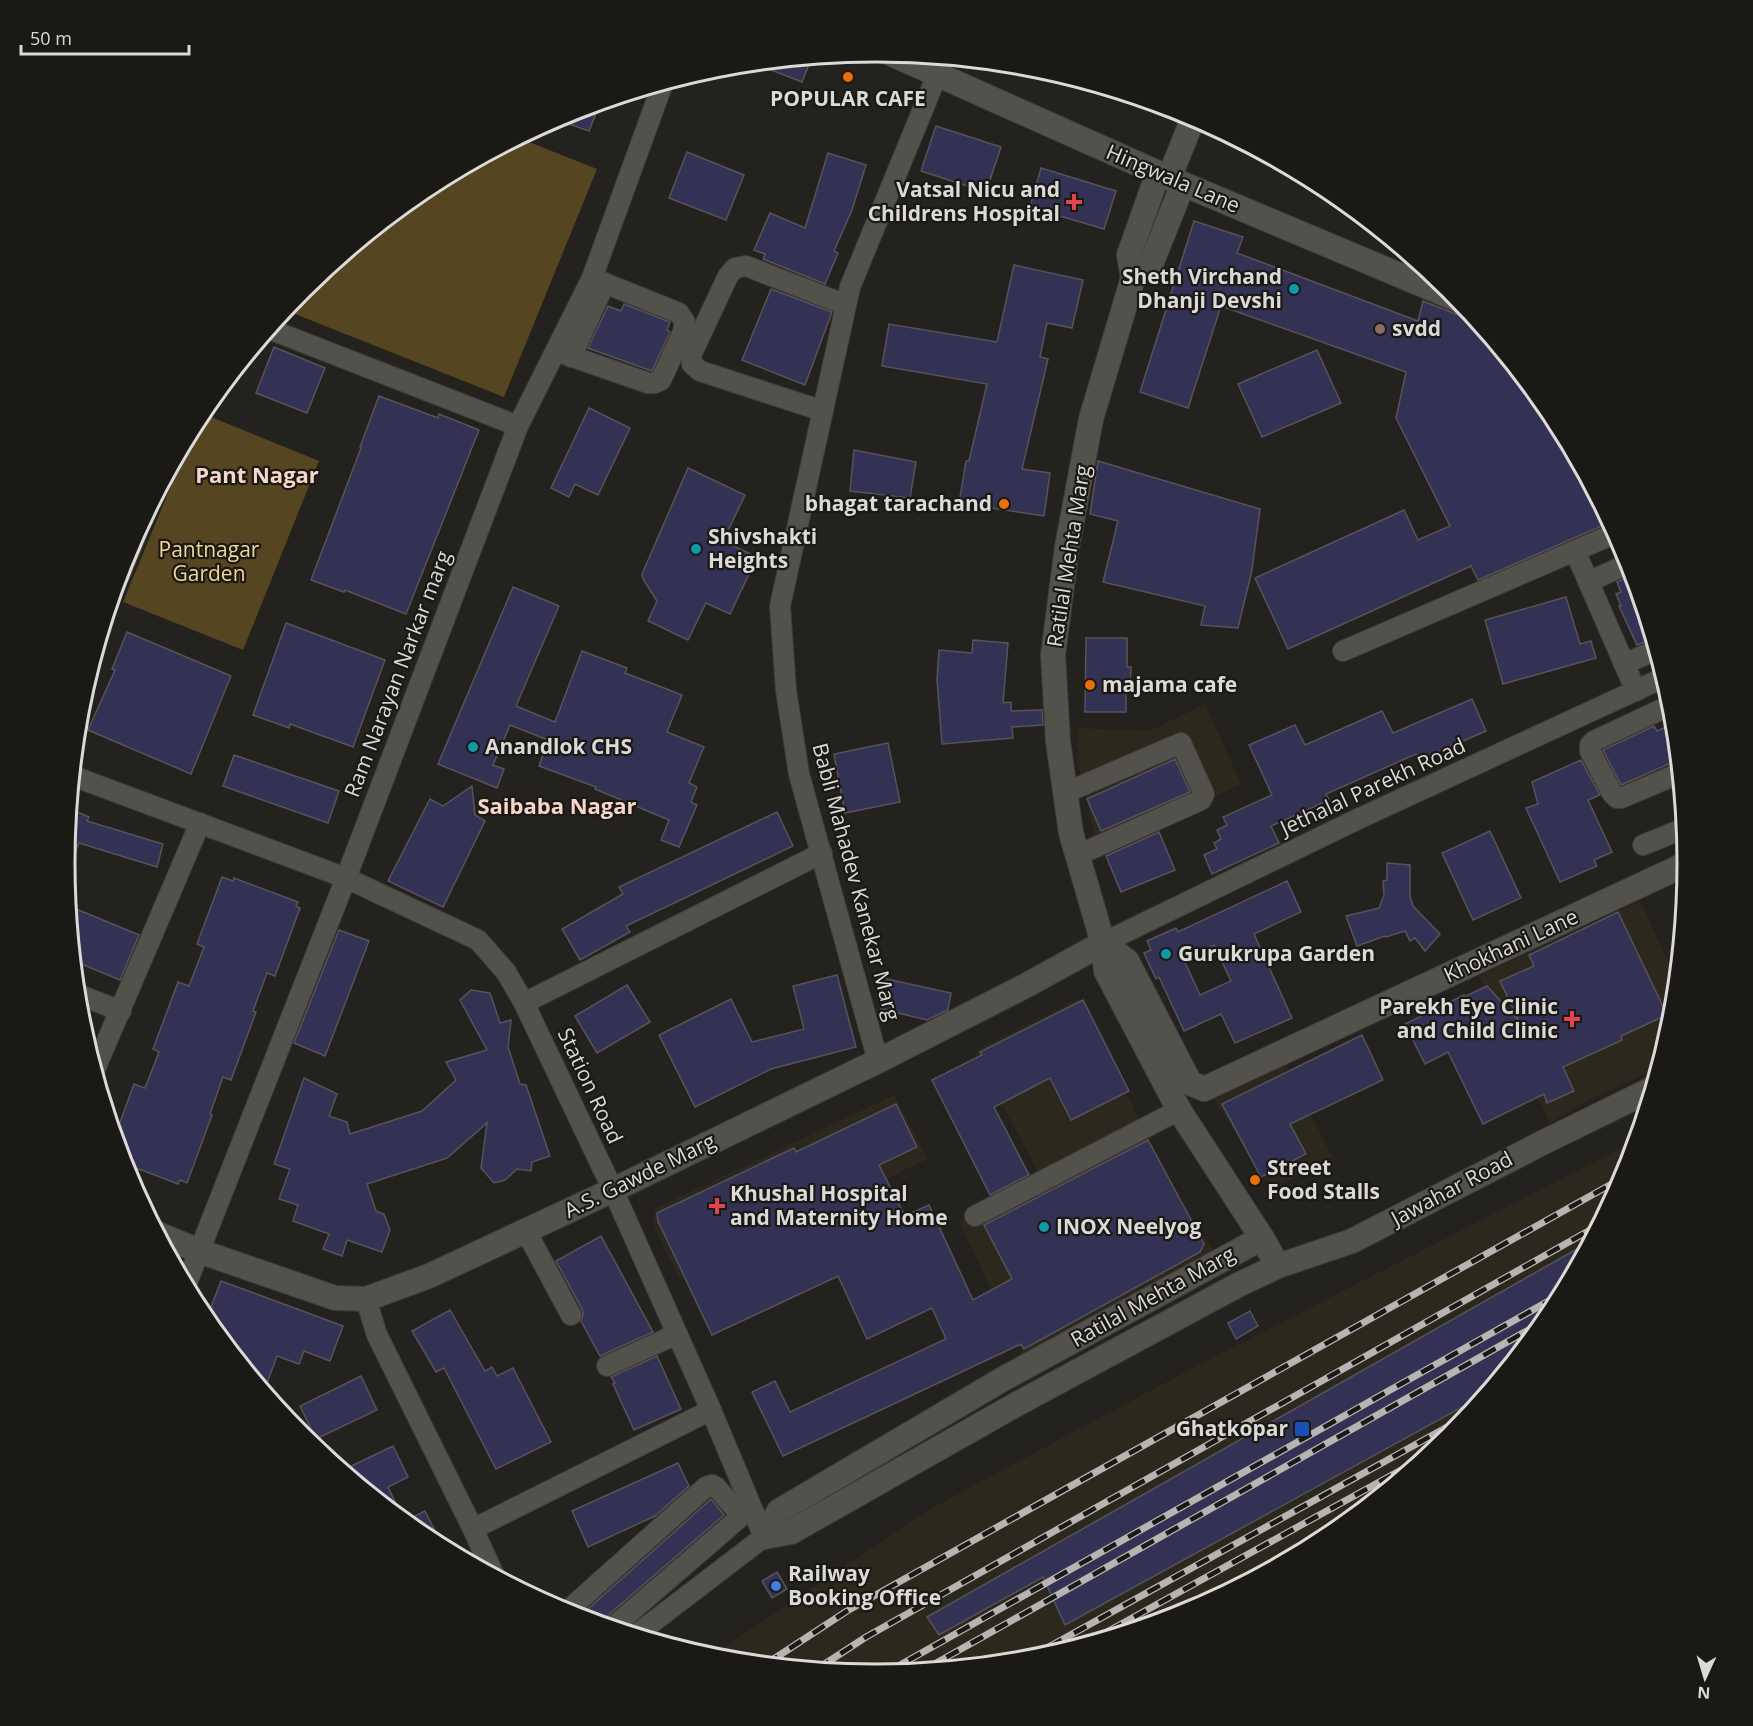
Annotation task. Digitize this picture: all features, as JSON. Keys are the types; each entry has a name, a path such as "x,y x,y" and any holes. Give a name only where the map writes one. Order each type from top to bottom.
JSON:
{"street":[{"name":"Hingwala Lane","path":"940,66 1170,179 1438,291"},
{"name":"Babli Mahadev Kanekar Marg","path":"878,1061 799,774 786,690 780,606 850,287 940,66"},
{"name":"Ram Narayan Narkar marg","path":"190,1276 346,878 518,426 563,354 598,281 660,92"},
{"path":"1170,179 1190,126"},
{"name":"Ratilal Mehta Marg","path":"764,1537 779,1511 1003,1379 1262,1238 1179,1110 1106,971 1103,943 1071,833 1058,741 1054,645 1067,548 1091,419 1133,278 1129,255 1170,179"},
{"path":"823,411 700,371 692,364 691,355 728,276 735,268 746,266 846,305"},
{"path":"563,354 648,383 661,380 683,332 685,322 679,314 598,281"},
{"path":"277,332 518,426"},
{"path":"1343,651 1608,537"},
{"path":"1575,551 1635,690"},
{"path":"1588,582 1621,567"},
{"path":"1624,664 1650,653"},
{"name":"Jethalal Parekh Road","path":"1103,943 1358,819 1657,681"},
{"path":"1663,709 1594,741 1590,745 1590,752 1617,798 1673,776"},
{"path":"1065,793 1181,743 1204,794 1202,800 1078,855"},
{"name":"Station Road","path":"80,779 346,878 478,940 506,972 524,1003 613,1190 711,1410 740,1501 764,1537"},
{"path":"99,1059 200,823"},
{"path":"1643,845 1677,831"},
{"path":"524,1003 822,853"},
{"name":"Khokhani Lane","path":"1103,943 1127,961 1190,1083 1204,1089 1678,868"},
{"name":"A.S. Gawde Marg","path":"169,1238 335,1298 366,1299 429,1276 613,1190 878,1061 1027,985 1103,943"},
{"path":"87,998 121,1011"},
{"name":"Jawahar Road","path":"764,1537 791,1532 1017,1404 1238,1285 1278,1266 1352,1241 1644,1093"},
{"path":"975,1216 1179,1110"},
{"path":"526,1231 571,1315"},
{"path":"1262,1238 1278,1266"},
{"path":"366,1299 377,1335 489,1564"},
{"path":"607,1366 677,1334"},
{"path":"474,1529 711,1410"},
{"path":"574,1605 709,1485 740,1501 738,1519 620,1622"},
{"path":"717,1537 736,1558"},
{"path":"643,1629 764,1537"}],"shaded area":[{"path":"1205,704 1241,784 1098,852 1078,763 1078,728 1150,731"},
{"path":"1640,901 1671,967 1663,1019 1650,1072 1589,1100 1550,1123 1479,976"},
{"path":"1078,999 1086,1002 1144,1132 1140,1135 1216,1255 1023,1356 959,1222 1043,1181 974,1051"},
{"path":"1286,1065 1332,1157 1272,1189 1214,1099"},
{"path":"894,1095 928,1159 679,1279 652,1221 656,1208"},
{"path":"1626,1146 1617,1170 1571,1264 1512,1351 1479,1391 1405,1466 1322,1529 1277,1557 1231,1582 1134,1622 1033,1649 981,1658 929,1663 824,1663 772,1658 721,1649 930,1509 1187,1371"}],"green space":[{"path":"528,141 597,169 504,397 294,314 348,260 389,227 476,169"},
{"name":"Pantnagar Garden","path":"211,417 319,461 243,650 123,602 176,474"}],"building":[{"path":"809,64 802,82 768,69"},
{"path":"596,113 589,131 568,124"},
{"path":"936,126 1001,147 986,192 921,171"},
{"path":"687,152 744,175 726,220 669,198"},
{"path":"828,153 866,165 852,210 834,251 838,253 825,284 763,259 765,254 754,250 770,213 805,228"},
{"path":"1041,168 1116,191 1104,229 1030,207"},
{"path":"1194,221 1243,237 1237,253 1418,321 1423,301 1460,315 1512,375 1543,418 1571,462 1603,526 1478,580 1471,566 1288,649 1255,578 1404,510 1418,540 1450,526 1396,418 1406,372 1221,306 1188,408 1140,392"},
{"path":"1014,265 1083,280 1072,328 1047,323 1040,357 1048,359 1022,469 1050,473 1044,516 959,503 966,461 969,461 987,384 882,366 889,324 997,342"},
{"path":"771,289 832,312 805,385 742,360"},
{"path":"624,304 670,322 667,330 670,332 652,371 588,348 608,306 621,311"},
{"path":"274,347 325,368 307,413 256,393"},
{"path":"1317,350 1341,403 1262,437 1238,384"},
{"path":"379,396 438,418 439,414 479,430 406,614 345,590 344,592 311,580"},
{"path":"589,408 630,428 598,495 575,484 569,497 551,488"},
{"path":"854,450 916,462 910,498 850,491"},
{"path":"1098,461 1260,509 1252,570 1238,628 1201,625 1205,606 1103,582 1118,521 1090,514"},
{"name":"Shivshakti Heights","path":"688,468 745,495 723,541 757,557 730,614 706,603 688,640 648,621 657,601 642,574"},
{"path":"1625,578 1646,641 1637,645 1619,606 1621,606 1616,594 1621,592 1617,582"},
{"path":"513,587 559,606 516,706 555,722 582,651 627,668 625,673 682,695 667,732 704,747 689,783 697,787 691,802 697,805 679,847 661,840 669,820 595,789 596,787 539,766 548,740 510,725 493,765 504,769 497,788 438,764"},
{"path":"1566,597 1580,644 1591,641 1596,658 1503,684 1485,620"},
{"path":"286,623 385,660 353,747 290,724 289,728 253,715"},
{"path":"127,632 231,676 191,774 88,730 115,670 112,669"},
{"path":"1086,638 1127,638 1127,667 1131,667 1130,687 1126,687 1126,712 1085,712"},
{"path":"973,640 1008,643 1003,703 1011,702 1011,711 1042,710 1043,725 1012,727 1013,738 942,744 937,680 939,650 972,653"},
{"path":"1472,699 1486,731 1419,760 1416,754 1326,794 1329,800 1271,826 1279,843 1212,874 1204,855 1217,849 1214,843 1221,839 1217,830 1227,825 1223,817 1272,795 1249,745 1295,725 1305,745 1382,711 1393,733"},
{"path":"1654,726 1657,731 1666,727 1671,763 1621,785 1603,750"},
{"path":"888,743 900,802 845,813 834,754"},
{"path":"234,755 339,791 328,823 223,786"},
{"path":"1175,759 1190,792 1101,831 1087,799"},
{"path":"1581,760 1600,795 1588,800 1612,852 1594,860 1597,866 1560,882 1526,808 1538,804 1532,782"},
{"path":"472,786 475,815 485,821 443,907 388,881 430,799 443,806"},
{"path":"77,812 89,817 87,821 163,844 157,867 79,843 75,852"},
{"path":"777,812 793,846 626,926 630,932 580,960 562,929 623,894 619,887"},
{"path":"1490,831 1521,898 1473,920 1442,853"},
{"path":"1159,832 1175,870 1121,892 1106,856"},
{"path":"1387,863 1410,865 1410,896 1413,906 1440,934 1425,951 1415,938 1410,941 1405,931 1357,946 1346,916 1379,908 1384,895 1383,881 1387,880"},
{"path":"222,877 233,881 234,878 298,902 296,906 300,908 275,976 267,973 253,1011 256,1012 231,1080 223,1077 210,1114 212,1115 187,1183 180,1180 178,1184 135,1168 119,1124 134,1084 145,1088 159,1052 153,1049 178,982 189,986 204,947 197,944"},
{"path":"1287,881 1301,912 1254,934 1292,1018 1235,1043 1221,1014 1184,1031 1159,977 1156,979 1144,953 1151,950 1147,941 1176,928 1178,932","holes":["1214,945 1231,981 1200,995 1183,958"]},
{"path":"77,909 139,935 120,980 82,964"},
{"path":"1618,912 1664,1010 1663,1017 1621,1036 1622,1040 1563,1067 1574,1091 1547,1103 1544,1094 1483,1124 1448,1052 1425,1064 1405,1024 1487,986 1519,1021 1500,981 1534,966 1529,955"},
{"path":"339,930 369,941 325,1056 294,1043"},
{"path":"837,975 856,1047 771,1069 695,1107 659,1035 731,999 752,1042 804,1029 793,986"},
{"path":"887,979 951,993 948,1010 927,1020 881,1009"},
{"path":"627,985 650,1022 597,1053 575,1016"},
{"path":"471,990 490,993 500,1023 511,1020 508,1047 520,1084 526,1085 550,1156 532,1162 531,1171 517,1169 505,1180 494,1183 481,1168 487,1123 447,1158 367,1184 376,1211 384,1214 390,1230 382,1252 347,1240 342,1256 323,1249 329,1234 293,1221 298,1205 279,1199 290,1169 274,1164 304,1078 337,1094 329,1116 347,1122 350,1134 422,1111 456,1080 446,1062 487,1050 460,1000"},
{"path":"1083,1000 1129,1091 1071,1120 1050,1078 994,1107 1029,1175 990,1195 932,1080 982,1055 980,1052"},
{"path":"1362,1035 1383,1080 1290,1124 1306,1154 1261,1177 1222,1104"},
{"path":"896,1104 917,1147 879,1165 905,1216 929,1205 973,1300 1012,1279 984,1225 1148,1140 1204,1244 1200,1252 1024,1349 1021,1344 783,1456 752,1392 775,1381 790,1412 946,1339 932,1308 867,1339 838,1276 712,1335 658,1221 657,1213 794,1148 796,1152"},
{"path":"601,1236 653,1332 600,1356 581,1321 582,1309 556,1261"},
{"path":"1579,1248 1543,1308 1512,1351 1466,1405 1065,1625 1043,1577 939,1635 927,1617"},
{"path":"221,1281 343,1326 330,1361 304,1351 299,1364 277,1356 267,1383 210,1309"},
{"path":"450,1310 485,1371 492,1367 497,1376 513,1368 551,1442 496,1469 444,1368 436,1372 412,1331"},
{"path":"1250,1311 1258,1326 1236,1339 1228,1323"},
{"path":"657,1356 681,1409 634,1430 611,1377"},
{"path":"361,1376 377,1410 318,1438 313,1433 300,1406"},
{"path":"393,1446 408,1477 388,1487 396,1504 389,1499 349,1467"},
{"path":"678,1463 689,1486 655,1516 588,1547 572,1511"},
{"path":"711,1499 724,1515 606,1617 587,1610"},
{"path":"425,1511 435,1532 431,1529 414,1517"},
{"path":"777,1572 787,1589 772,1598 762,1581"}],"railway":[{"path":"775,1658 847,1611 1610,1185"},
{"path":"826,1663 866,1637 1588,1231"},
{"path":"903,1663 1547,1302"},
{"path":"938,1662 1526,1331"},
{"path":"1054,1644 1444,1429"},
{"path":"1114,1628 1398,1472"}],"place":[{"name":"POPULAR CAFE","path":"848,77"},
{"name":"Vatsal Nicu and Childrens Hospital","path":"1074,202"},
{"name":"Sheth Virchand Dhanji Devshi","path":"1294,289"},
{"name":"svdd","path":"1380,329"},
{"name":"bhagat tarachand","path":"1004,504"},
{"name":"Shivshakti Heights","path":"696,549"},
{"name":"majama cafe","path":"1090,685"},
{"name":"Anandlok CHS","path":"473,747"},
{"name":"Gurukrupa Garden","path":"1166,954"},
{"name":"Parekh Eye Clinic and Child Clinic","path":"1572,1019"},
{"name":"Street Food Stalls","path":"1255,1180"},
{"name":"Khushal Hospital and Maternity Home","path":"717,1206"},
{"name":"INOX Neelyog","path":"1044,1227"},
{"name":"Ghatkopar","path":"1302,1429"},
{"name":"Railway Booking Office","path":"776,1586"}],"district":[{"name":"Pant Nagar","path":"257,475"},
{"name":"Saibaba Nagar","path":"557,806"}]}
